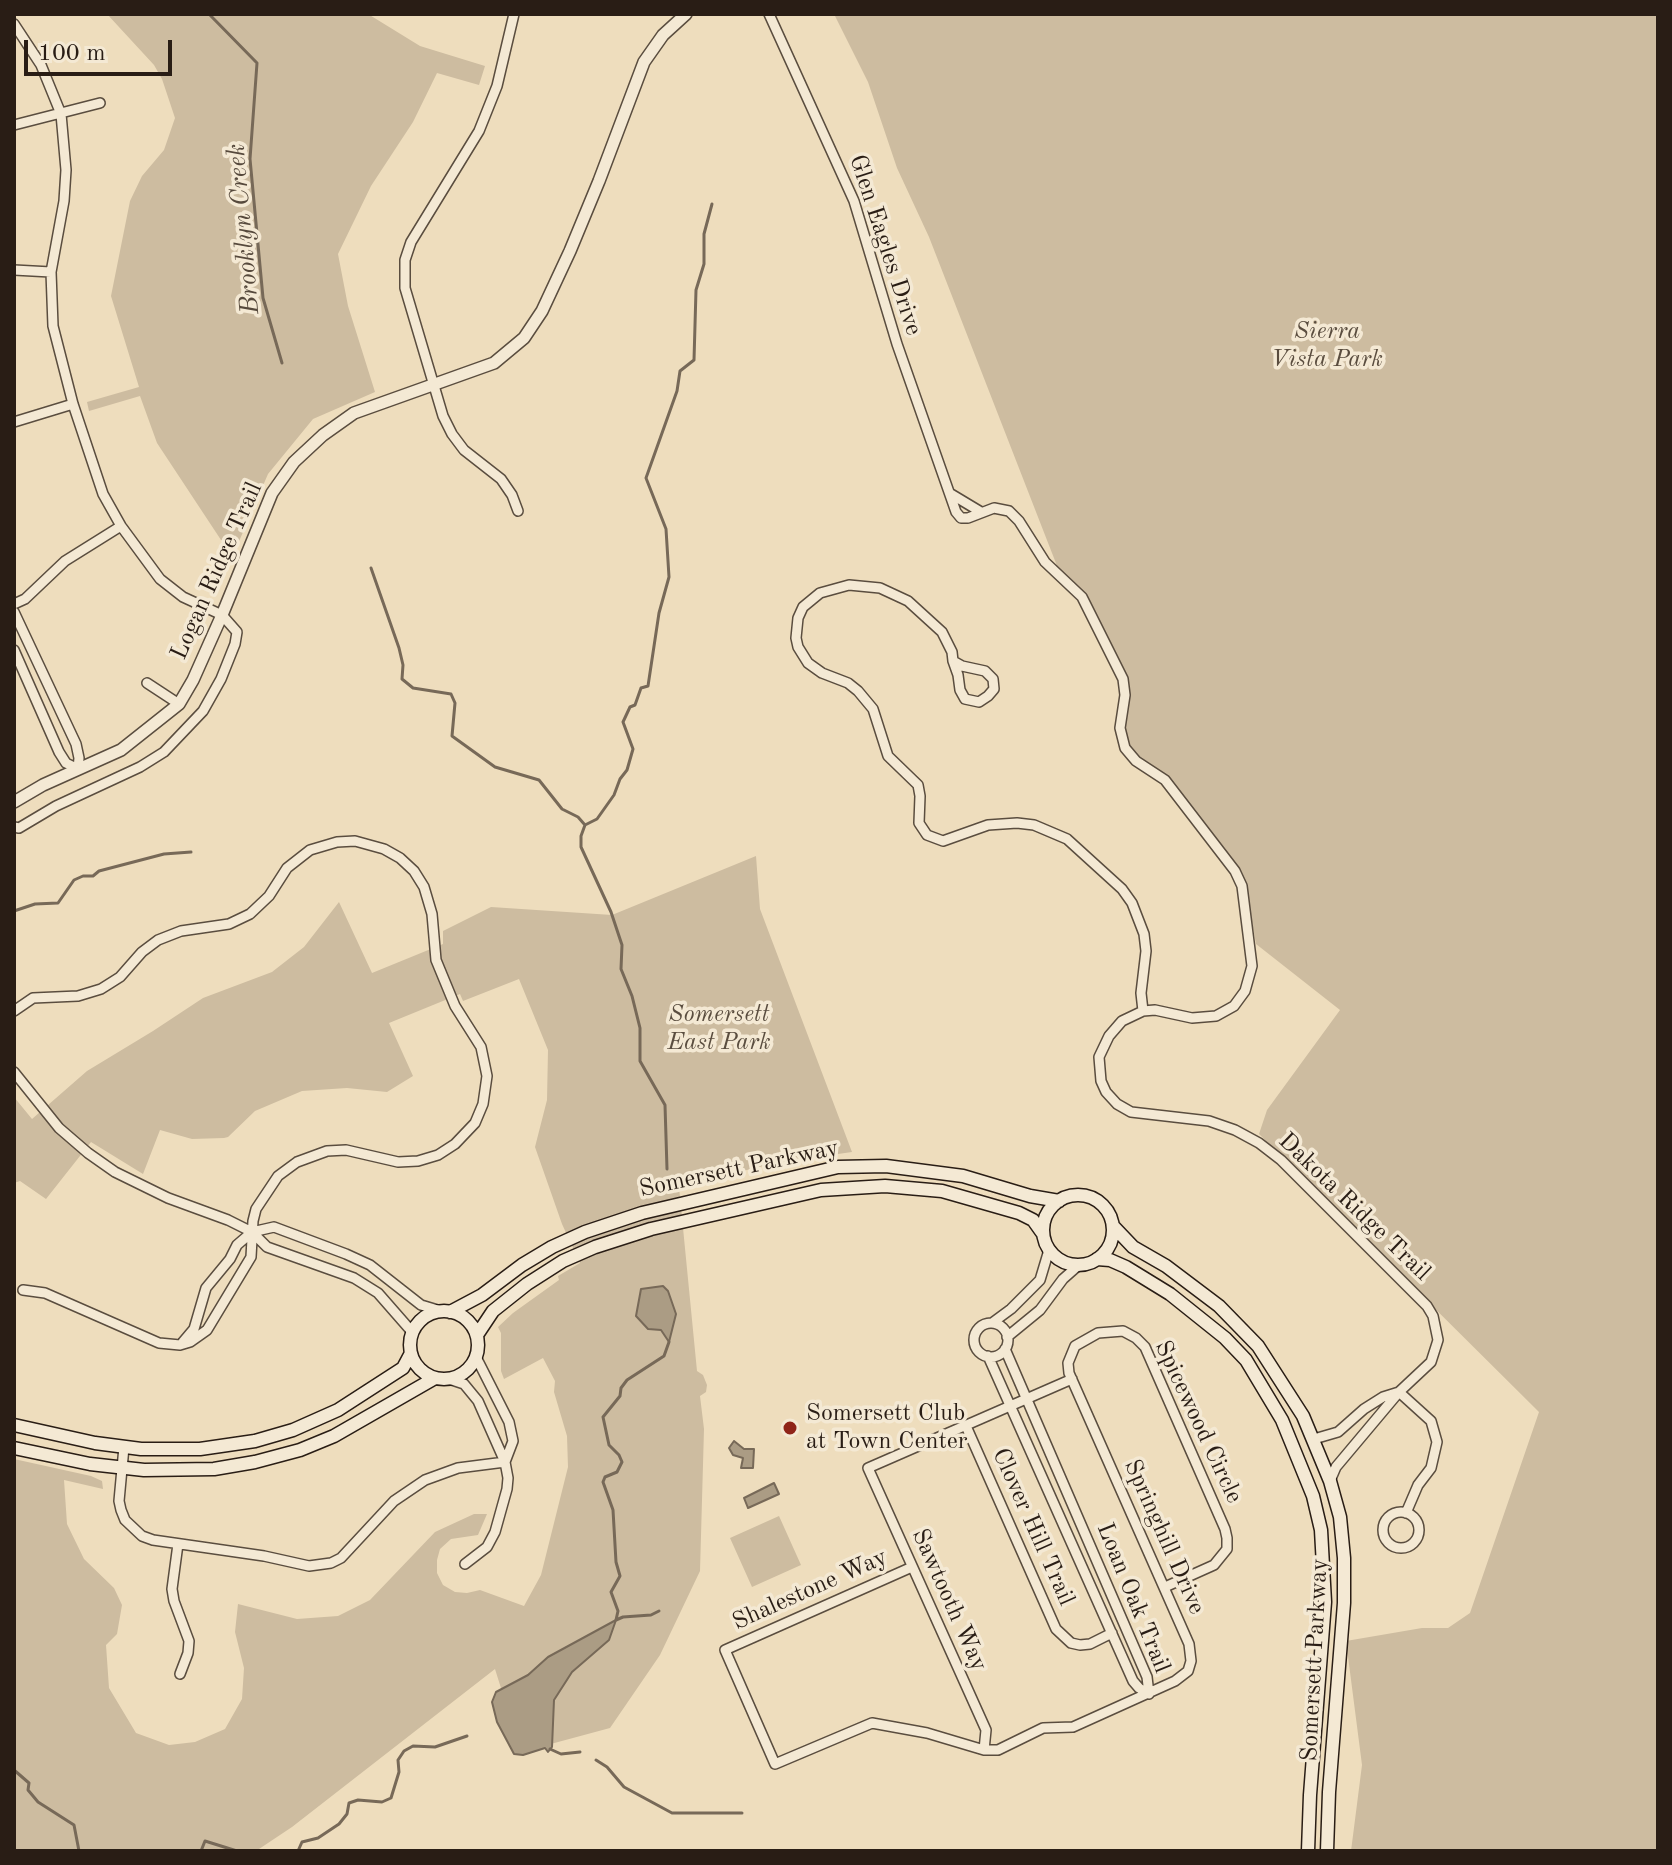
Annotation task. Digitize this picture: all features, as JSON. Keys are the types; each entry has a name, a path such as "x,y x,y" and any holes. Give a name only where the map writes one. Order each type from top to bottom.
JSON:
{"main road":[{"name":"Somersett Parkway","path":"446,1312 482,1295 522,1265 585,1232 642,1213 838,1167 886,1166 963,1176 1030,1196 1059,1201"},
{"name":"Somersett Parkway","path":"477,1335 493,1311 527,1284 563,1261 595,1247 639,1232 821,1190 885,1186 942,1191 1019,1213 1033,1220 1043,1234"},
{"path":"1081,1195 1103,1205 1113,1226 1109,1245 1097,1259 1080,1264 1063,1261 1049,1250 1043,1234 1046,1215 1059,1201 1081,1195"},
{"name":"Somersett Parkway","path":"1113,1226 1133,1247 1191,1284 1243,1328 1273,1366 1314,1439 1330,1481 1340,1517 1344,1603 1327,1851"},
{"name":"Somersett Parkway","path":"1097,1259 1110,1260 1126,1267 1170,1294 1246,1360 1282,1420 1313,1496 1324,1559 1325,1602 1308,1851"},
{"path":"14,1425 124,1447 200,1449 255,1441 293,1430 338,1410 403,1368 411,1353 413,1333 424,1318 446,1312 467,1320 477,1335 476,1357 466,1372 449,1379 435,1378 420,1369 411,1353"},
{"path":"14,1448 122,1469 214,1469 300,1450 358,1423 435,1378"}],"street":[{"name":"Logan Ridge Trail","path":"14,802 43,785 121,750 179,704 222,615 272,493 294,462 323,435 354,413 494,363 524,338 542,311 570,251 644,62 663,35 686,14"},
{"name":"Glen Eagles Drive","path":"769,14 854,201 897,344 951,494"},
{"path":"510,15 497,86 479,131 411,242 405,260 405,288 443,416 452,434 464,450 501,479 518,511"},
{"path":"14,24 41,65 61,114 65,139 64,201 51,272 53,326 73,404 103,494 121,526 160,579 183,597 222,615 237,632 221,679 203,711 164,752 19,828 14,827"},
{"path":"14,125 100,103"},
{"path":"14,270 51,272"},
{"path":"14,422 73,404"},
{"path":"951,494 961,518 1002,509 1015,515 1045,562 1082,597 1123,679 1125,695 1120,728 1125,748 1136,761 1165,780 1235,871 1242,886 1252,966 1249,983 1241,998 1225,1011 1206,1018 1143,1011 1141,993 1146,951 1144,934 1132,903 1122,889 1067,839 1034,825 1017,823 988,825 943,841 927,835 919,823 918,785 888,756 873,709 848,683 822,673 808,663 798,647 796,628 803,607 820,593 849,585 880,588 908,601 935,623 947,641 960,690 965,699 979,702 994,689 993,679 985,671 953,661"},
{"path":"951,494 981,512"},
{"path":"14,604 25,599 65,561 121,526"},
{"path":"14,612 76,744 78,769 66,763 59,752 14,650"},
{"path":"147,683 179,704"},
{"path":"14,1011 33,998 78,996 101,989 120,977 150,946 169,935 238,920 260,905 287,868 318,847 345,841 366,843 391,853 420,880 430,905 436,960 451,997 478,1040 486,1065 487,1084 483,1104 469,1131 447,1150 418,1161 389,1161 346,1150 327,1151 287,1168 271,1184 256,1209 251,1257 212,1322 199,1337 180,1345 159,1343 45,1293 23,1290"},
{"name":"Dakota Ridge Trail","path":"1143,1011 1122,1021 1102,1046 1098,1070 1106,1092 1117,1104 1131,1112 1209,1121 1259,1143 1281,1160 1427,1306 1438,1328 1436,1351 1431,1362 1399,1392 1336,1467 1330,1481"},
{"path":"14,1072 59,1128 115,1172 145,1188 228,1220 252,1232 267,1247 343,1274 378,1293 413,1333"},
{"path":"180,1345 194,1329 206,1288 230,1259 237,1245 252,1232 274,1227 370,1265 421,1305 446,1312"},
{"path":"1049,1250 1040,1280 1011,1309 992,1323 982,1325 974,1338 976,1348 988,1356 998,1355 1005,1349 1007,1337 1040,1310 1063,1279 1080,1264"},
{"path":"992,1323 1000,1326 1007,1337"},
{"name":"Spicewood Circle","path":"1072,1379 1068,1363 1075,1346 1098,1333 1123,1331 1145,1347 1227,1538 1227,1549 1214,1565 1165,1587"},
{"name":"Loan Oak Trail","path":"1005,1349 1147,1677 1149,1694"},
{"name":"Loan Oak Trail","path":"988,1356 1133,1681 1149,1694"},
{"path":"476,1357 509,1422 513,1441 505,1462"},
{"path":"449,1379 464,1384 478,1401 505,1462 507,1489 495,1532 487,1547 465,1564"},
{"path":"966,1426 1072,1379"},
{"name":"Springhill Drive","path":"984,1750 998,1750 1043,1728 1073,1727 1182,1677 1191,1661 1189,1644 1165,1587 1072,1379"},
{"path":"1399,1392 1431,1421 1437,1442 1431,1468 1418,1485 1406,1513"},
{"name":"Dakota Ridge Trail","path":"1314,1439 1338,1432 1364,1409 1383,1397 1399,1392"},
{"name":"Sawtooth Way","path":"966,1426 868,1468 986,1730 984,1750"},
{"name":"Clover Hill Trail","path":"966,1426 1056,1629 1071,1643 1080,1645 1090,1644 1112,1633"},
{"path":"124,1447 119,1501 125,1520 142,1536 320,1566 341,1558 394,1501 425,1480 458,1468 505,1462"},
{"path":"178,1544 172,1589 189,1641 180,1674"},
{"name":"Shalestone Way","path":"912,1567 725,1650 775,1764 872,1723 927,1733 984,1750"}],"green space":[{"path":"107,14 368,14 420,46 485,66 479,85 437,73 413,122 371,186 338,254 348,306 375,392 313,419 268,474 237,546 221,540 157,443 140,396 89,411 87,402 139,387 111,296 130,201 142,176 164,150 175,118 154,65"},
{"name":"Sierra Vista Park","path":"834,14 1658,14 1658,1851 1351,1851 1362,1765 1346,1641 1422,1628 1448,1628 1470,1613 1539,1412 1259,1134 1267,1110 1340,1010 1256,944 1244,879 1166,776 1139,757 1127,743 1124,722 1130,691 1122,666 1086,596 1059,571 929,237 897,168 868,82"},
{"name":"Somersett East Park","path":"756,856 760,909 852,1152 775,1163 679,1187 697,1371 703,1375 707,1385 706,1392 700,1396 704,1429 700,1571 660,1655 610,1728 521,1752 495,1669 292,1827 256,1851 14,1851 14,1459 102,1481 103,1489 64,1480 67,1524 84,1559 114,1588 122,1605 117,1634 106,1645 109,1688 136,1733 169,1745 195,1742 225,1729 242,1699 244,1668 235,1632 238,1604 297,1619 338,1616 370,1600 435,1532 474,1514 487,1514 478,1535 451,1539 440,1549 437,1573 443,1585 455,1592 480,1590 524,1606 541,1575 568,1467 567,1436 554,1392 555,1381 543,1358 504,1379 498,1327 559,1280 558,1276 580,1263 562,1224 535,1147 547,1100 548,1050 519,979 463,1001 460,994 389,1023 413,1076 387,1092 347,1088 302,1091 255,1111 224,1138 192,1139 160,1130 143,1174 91,1142 46,1199 20,1181 14,1183 14,1097 32,1119 87,1071 203,998 272,972 304,947 339,902 372,973 443,944 443,931 491,907 612,915"},
{"path":"779,1516 801,1565 752,1587 730,1538"}],"shaded area":[{"path":"663,1286 668,1291 676,1314 669,1342 661,1330 648,1329 636,1316 641,1289"},
{"path":"734,1441 744,1449 754,1449 753,1468 741,1468 743,1458 733,1455 729,1448"},
{"path":"774,1483 779,1494 748,1508 744,1498"},
{"path":"616,1620 609,1640 572,1672 554,1700 552,1747 548,1752 545,1748 523,1755 514,1754 497,1722 492,1702 496,1692 528,1675 548,1657"}],"waterway":[{"name":"Brooklyn Creek","path":"209,14 257,63 250,159 263,298 282,363"},
{"path":"585,825 597,819 627,770 633,749 623,722 630,707 635,705 641,688 648,686 659,613 669,577 666,529 646,478 677,391 680,371 694,360 696,290 704,264 704,234 712,204"},
{"path":"371,568 399,648 402,679 413,688 451,694 455,703 452,736 495,767 539,780 562,809 578,817 585,825 581,847 611,912 622,945 621,969 640,1028 640,1061 665,1105 667,1169"},
{"path":"14,911 35,904 58,903 74,880 83,876 93,876 99,871 164,854 191,852"},
{"path":"659,1611 616,1620 618,1611 611,1592 620,1576 616,1562 613,1510 603,1482 605,1477 617,1472 622,1462 609,1445 603,1417 620,1396 627,1380 664,1356 669,1342"},
{"path":"298,1851 302,1842 318,1838 339,1824 347,1814 349,1803 358,1800 382,1802 391,1798 399,1772 398,1760 404,1751 413,1746 435,1747 467,1736"},
{"path":"550,1749 561,1754 580,1752"},
{"path":"596,1760 607,1767 624,1787 672,1813 742,1813"},
{"path":"14,1770 29,1783 28,1790 38,1802 74,1825 79,1851"},
{"path":"201,1851 205,1841 237,1851"}],"place":[{"name":"Somersett Club at Town Center","path":"790,1428"}]}
